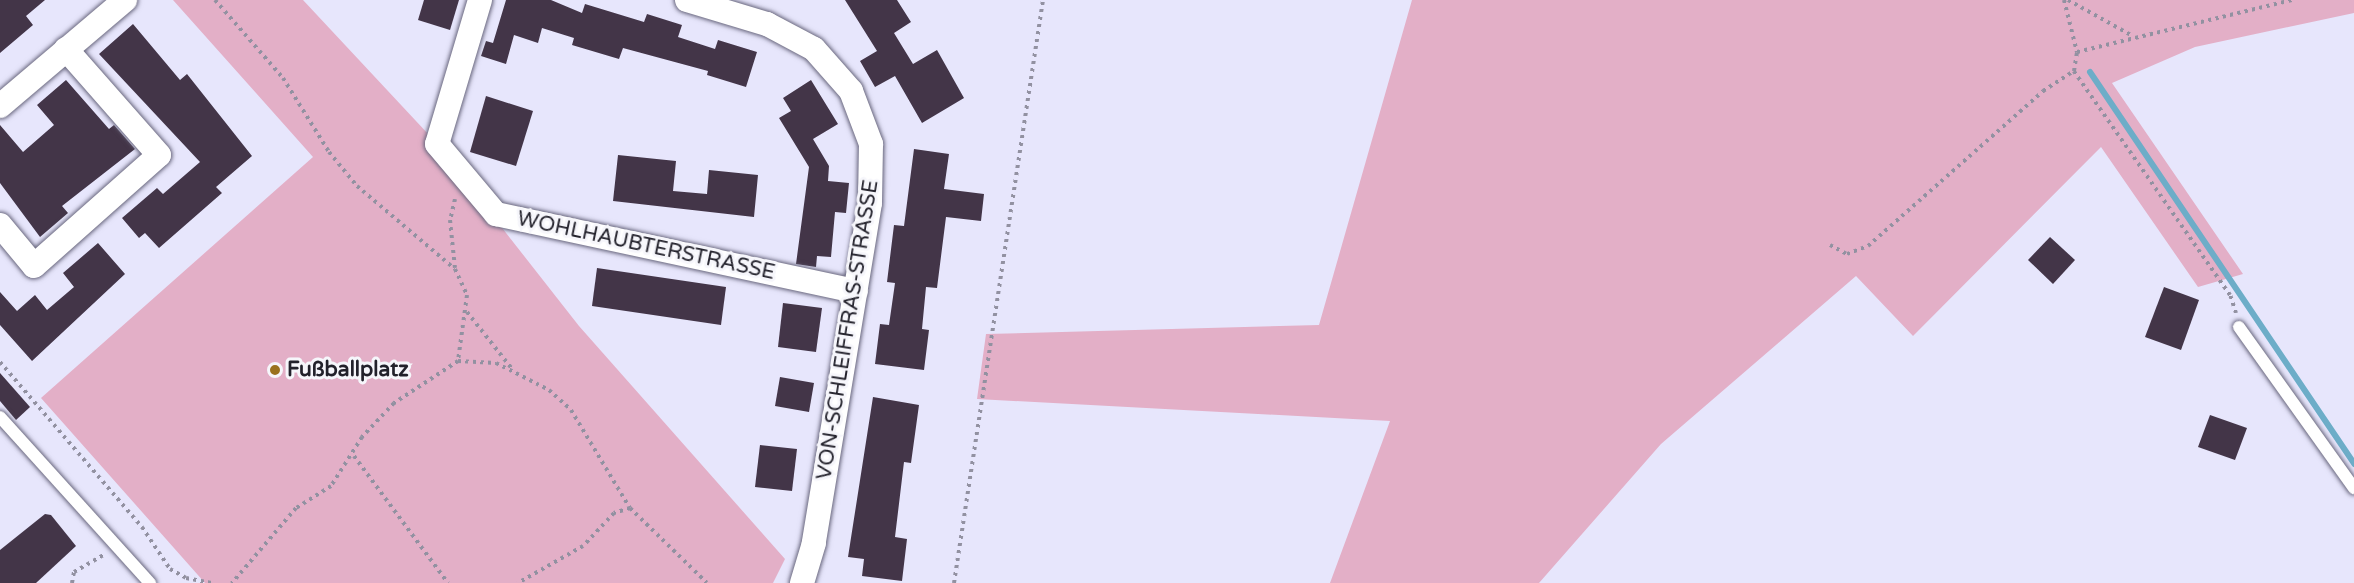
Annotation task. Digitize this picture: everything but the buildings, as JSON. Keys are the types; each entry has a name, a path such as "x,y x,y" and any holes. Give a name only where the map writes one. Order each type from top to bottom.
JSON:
{"street":[{"path":"0,106 125,0"},
{"name":"WOHLHAUBTERSTRASSE","path":"480,0 437,144 496,213 856,291"},
{"name":"VON-SCHLEIFFRAS-STRASSE","path":"687,0 791,34 834,68 851,91 864,117 873,172 856,291 812,551 802,583"},
{"path":"0,225 34,266 159,155 66,49"}],"lane":[{"path":"2240,327 2354,488"},
{"path":"0,417 150,583"},
{"path":"0,435 13,432"}],"path":[{"path":"215,0 283,78 328,152 357,186 455,269"},
{"path":"954,583 1043,0"},
{"path":"2077,52 2132,36 2292,0"},
{"path":"2066,1 2132,36"},
{"path":"2066,1 2077,52 2074,71 2230,296 2240,327"},
{"path":"1830,245 1847,254 1868,246 2043,91 2074,71"},
{"path":"450,220 455,269 467,295 467,311 458,361"},
{"path":"467,311 513,370"},
{"path":"232,583 296,508 331,486 354,456 362,437 394,403 458,361 496,363 549,390 571,410 630,508 707,583"},
{"path":"0,362 142,527 170,568 186,578 212,583"},
{"path":"354,456 448,583"},
{"path":"518,583 534,570 583,546 614,513 630,508"},
{"path":"72,583 74,572 117,546"}],"shaded area":[{"path":"173,0 303,0 430,136 579,326 785,559 773,583 205,583 41,398 313,157"},
{"path":"1412,0 2354,0 2354,13 2195,47 2112,83 2243,274 2198,287 2101,147 1913,336 1856,276 1661,444 1539,583 1330,583 1390,421 977,399 986,334 1319,325"}],"waterway":[{"path":"2090,72 2354,464"}],"place":[{"name":"Fußballplatz","path":"275,370"}]}
